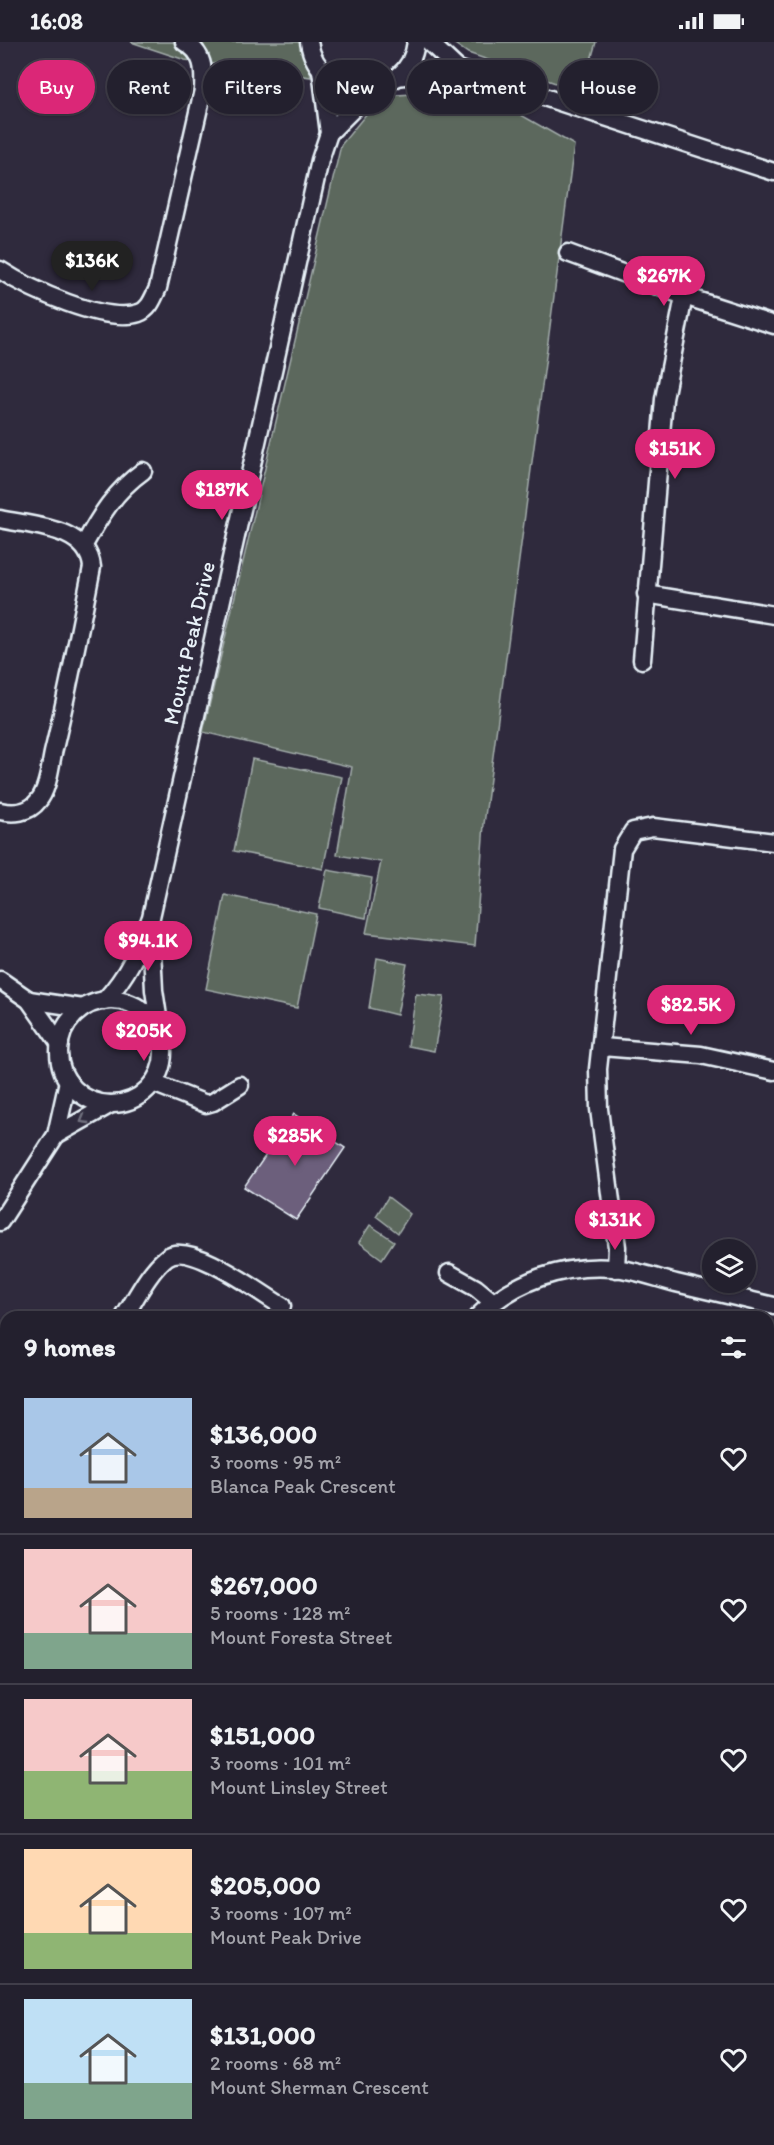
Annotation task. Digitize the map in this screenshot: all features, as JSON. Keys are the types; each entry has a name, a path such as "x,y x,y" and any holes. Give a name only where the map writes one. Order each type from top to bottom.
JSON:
{"street":[{"path":"0,270 44,295 91,310 124,314 139,313 150,305 158,288 203,90 204,66 198,54 184,42"},
{"name":"Mount Peak Drive","path":"309,42 315,60"},
{"path":"397,77 410,62 416,42"},
{"path":"429,42 448,60"},
{"path":"397,77 407,76"},
{"path":"547,98 774,172"},
{"name":"Mount Peak Drive","path":"104,1001 128,973 137,956 151,917 318,171 329,133 327,114"},
{"name":"Mount Peak Drive","path":"329,133 348,114"},
{"path":"567,253 684,296 774,325"},
{"path":"642,660 664,399 684,296"},
{"path":"84,545 105,508 126,484 143,471"},
{"path":"0,519 75,537 84,545 90,556 92,567 68,692 46,784 39,801 28,809 12,814 0,811"},
{"path":"646,594 774,615"},
{"path":"616,1269 616,1237 599,1109 598,1069 621,856 627,839 633,831 653,827 774,842"},
{"name":"Mount Peak Drive","path":"151,917 154,990 162,1060 153,1083"},
{"path":"0,980 29,1000 60,1044"},
{"path":"29,1000 83,1008 104,1001 118,1001 139,1008 155,1024 161,1037"},
{"path":"83,1008 68,1024 60,1044 61,1067 68,1081 86,1098 111,1104"},
{"path":"602,1047 701,1054 774,1071"},
{"path":"0,1222 56,1135 68,1081"},
{"path":"56,1135 111,1104 135,1098 153,1083 206,1104 240,1085"},
{"path":"128,1311 156,1268 169,1256 180,1252 199,1256 282,1306"},
{"path":"483,1311 493,1302 536,1278 577,1268 616,1269 774,1306"},
{"path":"449,1273 476,1288 493,1302"}],"green space":[{"path":"131,42 304,42 311,77 303,76 303,60 203,60 203,62 185,60"},
{"path":"452,42 596,42 591,60 559,60 559,84 547,80 547,60 488,60 468,53"},
{"path":"407,94 407,114 519,114 574,145 484,824 475,946 366,933 381,862 337,855 352,767 203,732 341,145 366,114 395,114 395,96"},
{"path":"252,759 342,777 323,869 234,851"},
{"path":"327,870 372,878 366,918 319,908"},
{"path":"225,895 316,914 297,1008 206,989"},
{"path":"377,958 407,964 397,1015 369,1008"},
{"path":"416,994 444,997 434,1051 408,1046"},
{"path":"388,1197 410,1214 398,1233 376,1216"},
{"path":"370,1225 394,1241 382,1259 359,1242"}],"building":[{"path":"294,1114 345,1148 296,1220 244,1187"}]}
